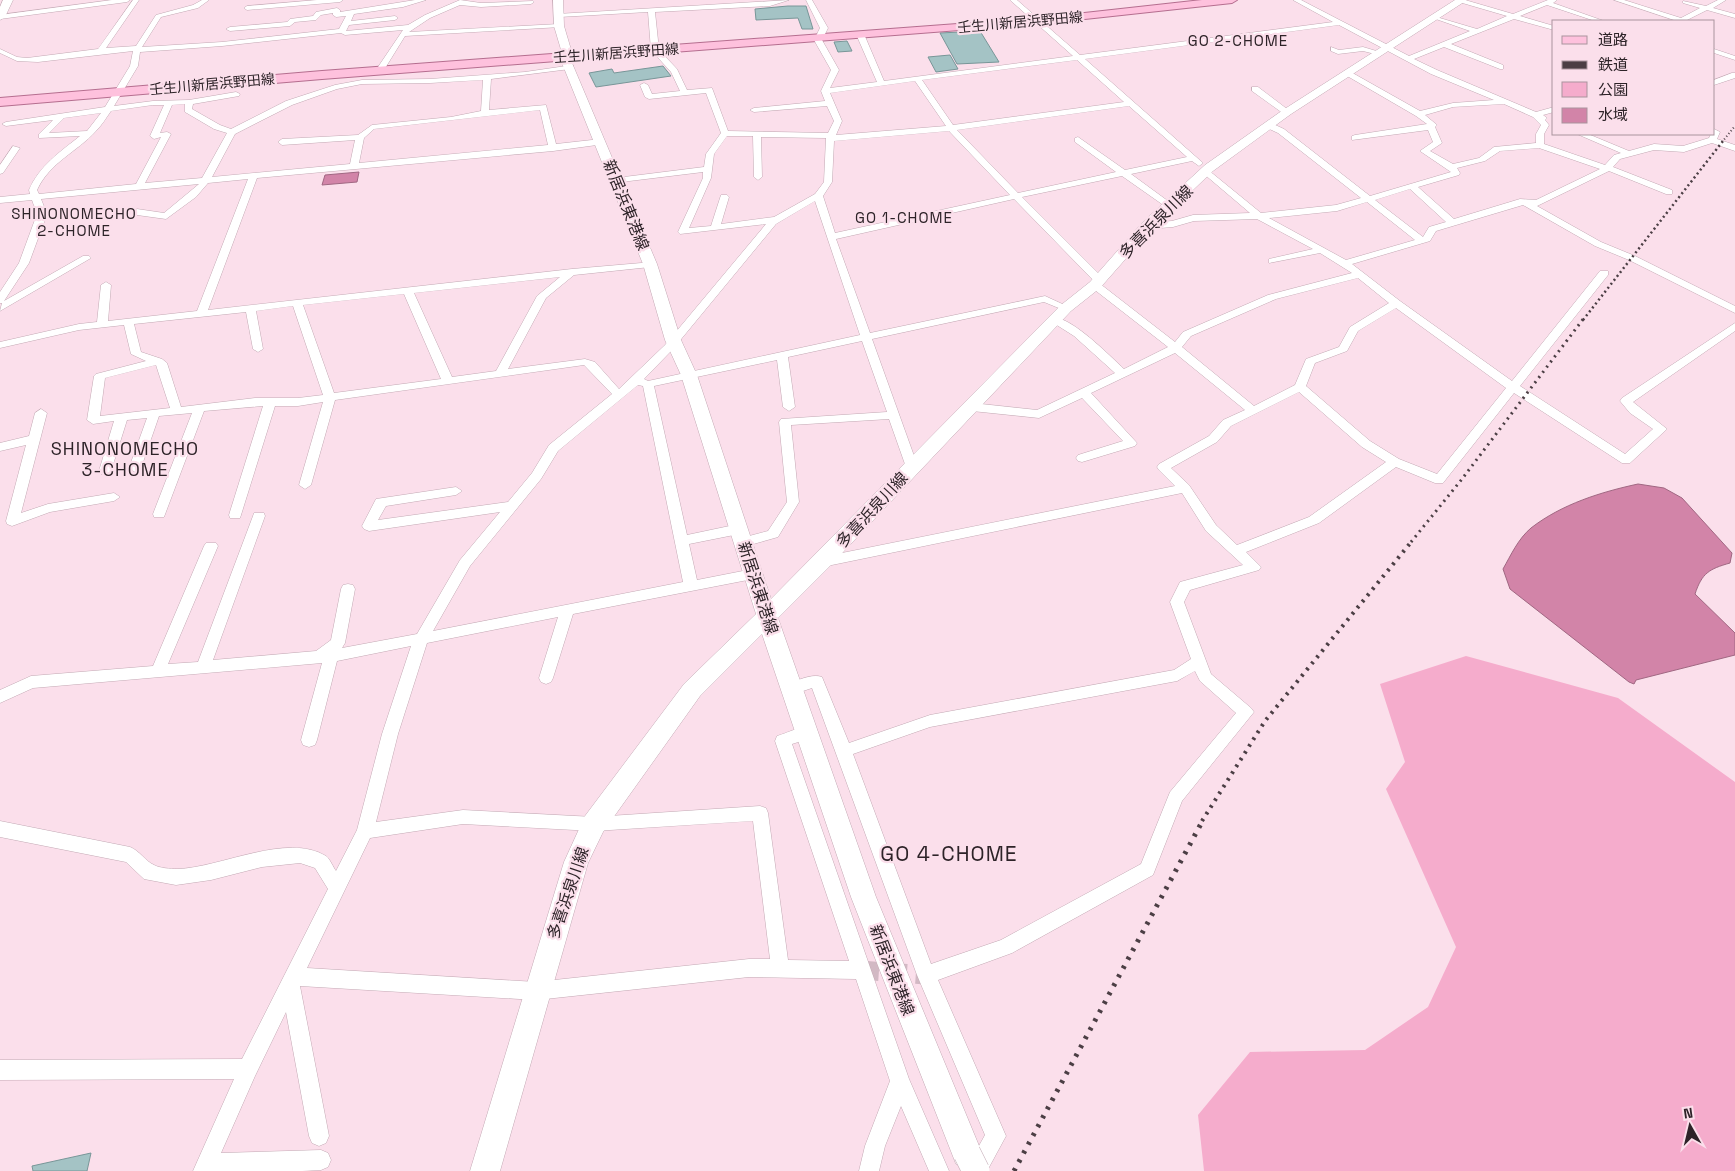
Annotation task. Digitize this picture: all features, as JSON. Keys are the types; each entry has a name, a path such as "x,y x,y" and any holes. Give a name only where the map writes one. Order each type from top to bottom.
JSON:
{"main road":[{"path":"0,17 8,0"},
{"name":"新居浜東港線","path":"558,0 559,21 568,62 650,264 673,340 689,375 766,616 850,861 898,986 972,1165"},
{"name":"壬生川新居浜野田線","path":"0,102 380,70 568,62 655,50 1039,21 1232,0"},
{"name":"多喜浜泉川線","path":"485,1171 536,990 576,862 594,824 692,690 822,562 1061,314 1097,283 1147,226 1169,206 1203,166 1462,0"}],"street":[{"path":"45,10 52,0"},
{"path":"0,17 87,3 128,0"},
{"path":"100,51 136,0"},
{"path":"0,300 24,263 42,214 34,197 33,190 38,178 54,161 89,133 109,108 121,91 134,66 137,49 158,16 164,13 199,7 206,0"},
{"path":"250,0 246,11 340,0"},
{"path":"230,29 290,24 292,20 316,18 318,13 338,10 336,15 423,0"},
{"path":"402,34 651,11 770,4 786,0"},
{"path":"691,586 682,541 642,383 673,340 776,220 818,196 828,182 831,138 838,121 826,91 835,70 818,40 824,28 809,0"},
{"path":"1014,0 1039,21 1066,48 1079,57 1259,216 1345,263 1396,303 1512,386 1626,460 1661,429 1634,410 1626,401 1735,326"},
{"path":"1296,0 1341,23 1383,50 1552,121"},
{"path":"1462,0 1552,27"},
{"path":"1617,0 1678,20"},
{"path":"1683,20 1722,0"},
{"path":"1407,59 1550,1 1598,20"},
{"path":"380,70 402,34 421,20 462,2 490,5 531,2"},
{"path":"1685,2 1735,16"},
{"path":"651,11 655,50 674,71 685,93"},
{"path":"342,31 351,13"},
{"path":"1435,17 1476,30"},
{"path":"346,24 395,18"},
{"path":"222,44 236,20"},
{"path":"826,91 1034,60 1079,57 1341,23"},
{"path":"0,51 6,52 15,59 28,60 100,51 222,44 342,31 345,33 411,26"},
{"path":"860,34 881,83"},
{"path":"1444,44 1500,67"},
{"path":"1334,49 1338,52 1363,49 1383,50"},
{"path":"1715,51 1735,58"},
{"path":"137,212 166,216 205,181 226,139 232,132 289,103 336,87 362,82 430,81 526,74 568,62"},
{"path":"1147,226 1173,224 1193,218 1259,216 1337,208 1456,174 1452,167 1424,151 1438,144 1430,127 1433,125 1419,114 1346,73"},
{"path":"310,96 322,75"},
{"path":"1715,83 1735,75"},
{"path":"485,113 487,77"},
{"path":"917,78 951,128 1097,283 1253,412"},
{"path":"644,85 649,97 709,90 725,133"},
{"path":"1254,89 1287,112"},
{"path":"6,124 109,108 189,102 236,94"},
{"path":"189,102 188,110 216,127 232,132"},
{"path":"1419,114 1453,105 1504,102"},
{"path":"139,187 167,134 154,136 169,103"},
{"path":"754,110 830,103"},
{"path":"725,133 831,138 951,128 1131,103"},
{"path":"282,142 360,137 372,127 543,107 553,148"},
{"path":"1536,115 1552,110"},
{"path":"1536,115 1545,125 1540,134 1540,146"},
{"path":"62,116 42,136 89,133"},
{"path":"1268,124 1281,131 1421,240"},
{"path":"1355,138 1430,127"},
{"path":"725,133 710,154 707,178 683,232 776,220"},
{"path":"757,134 758,177"},
{"path":"1583,135 1628,153"},
{"path":"1345,263 1427,239 1432,229 1520,202 1537,203 1608,168 1617,157 1628,153 1654,147 1684,149 1713,136 1734,144"},
{"path":"354,166 360,137"},
{"path":"1078,140 1169,206"},
{"path":"0,200 601,142"},
{"path":"1452,167 1484,159 1493,154 1497,149 1540,146 1608,168 1669,192"},
{"path":"0,171 16,148"},
{"path":"832,237 1124,173 1203,166"},
{"path":"616,181 708,169"},
{"path":"201,314 254,176"},
{"path":"1413,187 1453,223"},
{"path":"818,196 892,415 912,468"},
{"path":"715,228 724,197"},
{"path":"1526,203 1598,244 1632,258 1735,310"},
{"path":"1272,261 1323,250"},
{"path":"0,308 86,258"},
{"path":"0,345 102,325 650,264"},
{"path":"500,374 542,296 572,272"},
{"path":"1300,387 1359,439 1395,462 1439,480 1512,386 1604,273"},
{"path":"972,407 1039,414 1085,394 1176,348 1187,334 1272,296 1358,275"},
{"path":"102,325 106,286"},
{"path":"407,290 448,381"},
{"path":"321,1160 204,1168 248,1069 366,831 390,734 421,639 465,563 537,476 553,448 619,394 642,383 689,375 1046,299 1078,334 1123,374"},
{"path":"297,303 330,398 305,485"},
{"path":"926,976 1006,947 1146,869 1176,796 1246,712 1205,677 1177,602 1185,586 1254,568 1211,528 1186,488 1163,467 1213,439 1227,423 1284,397 1300,387 1310,361 1343,349 1354,329 1396,303"},
{"path":"250,308 258,349"},
{"path":"128,322 136,354 158,361 163,365 176,410"},
{"path":"782,355 789,407"},
{"path":"158,361 100,376 93,420 200,407 298,402 585,362 591,364 619,394"},
{"path":"1082,458 1131,443 1085,394"},
{"path":"235,515 270,402"},
{"path":"160,514 200,407"},
{"path":"135,468 155,412"},
{"path":"6,522 41,413"},
{"path":"682,541 773,534 792,502 785,422 892,415"},
{"path":"104,471 122,416"},
{"path":"0,447 34,439"},
{"path":"1235,551 1314,520 1395,462"},
{"path":"822,562 1186,488"},
{"path":"456,491 381,502 369,526 512,506"},
{"path":"6,522 48,508 114,497"},
{"path":"202,667 259,516"},
{"path":"158,671 211,546"},
{"path":"0,697 31,682 326,656 753,574"},
{"path":"309,740 326,656 338,643 348,590"},
{"path":"546,678 568,609"},
{"path":"844,751 930,721 1177,675 1199,662"},
{"path":"791,689 817,681 926,976 996,1136 972,1165"},
{"path":"806,733 783,741 860,970 900,1081 940,1171"},
{"path":"366,831 463,817 594,824 760,813 780,968"},
{"path":"0,829 130,855 150,873 176,876 211,872 262,859 300,855 321,862 337,888"},
{"path":"292,980 536,990 749,968 860,970"},
{"path":"292,980 319,1136"},
{"path":"0,1070 248,1069"},
{"path":"869,1171 875,1146 900,1081"}],"green space":[{"path":"1466,656 1618,698 1735,782 1735,1171 1204,1171 1198,1115 1250,1052 1365,1050 1428,1007 1456,947 1386,789 1405,762 1380,684"}],"water":[{"path":"359,172 357,182 322,185 325,175"},
{"path":"1638,484 1664,488 1682,498 1732,553 1730,563 1717,567 1707,573 1700,581 1695,594 1735,633 1735,655 1636,680 1634,684 1510,589 1503,569 1522,537 1543,520 1582,500"}],"building":[{"path":"806,6 813,29 802,29 798,18 756,20 755,9"},
{"path":"980,31 999,62 957,64 940,33"},
{"path":"847,41 852,51 838,52 834,42"},
{"path":"950,55 958,69 936,72 928,57"},
{"path":"663,66 671,76 596,87 589,73 612,69 614,73"},
{"path":"91,1153 87,1171 33,1171 32,1166"}],"tunnel":[{"path":"860,970 926,975"}],"railway":[{"path":"1722,142 1735,126"},
{"path":"1583,320 1723,141"},
{"path":"1411,542 1462,479 1584,318"},
{"path":"1202,821 1265,721 1412,541"},
{"path":"1014,1171 1203,820"}],"district":[{"name":"GO 2-CHOME","path":"1238,40"},
{"name":"GO 1-CHOME","path":"904,217"},
{"name":"SHINONOMECHO 2-CHOME","path":"74,222"},
{"name":"SHINONOMECHO 3-CHOME","path":"125,458"},
{"name":"GO 4-CHOME","path":"949,853"}]}
